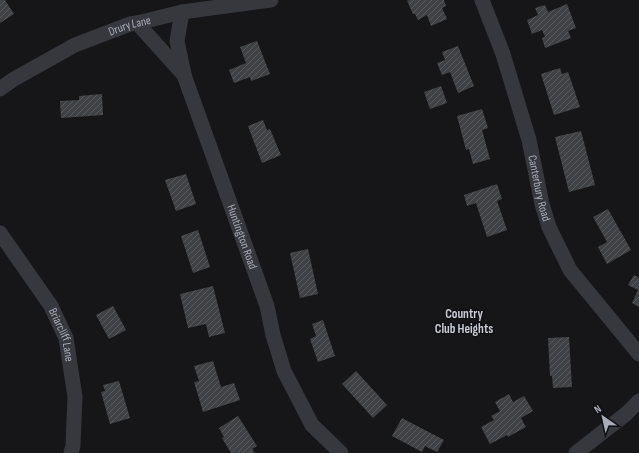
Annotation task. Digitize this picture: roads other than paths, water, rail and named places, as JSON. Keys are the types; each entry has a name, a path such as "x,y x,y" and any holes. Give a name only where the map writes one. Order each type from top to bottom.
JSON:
{"street":[{"name":"Drury Lane","path":"0,89 14,79 75,45 130,24 182,12 271,0"},
{"name":"Canterbury Road","path":"482,0 503,54 529,140 542,204 549,227 570,270 639,354"},
{"path":"182,12 177,41 184,74"},
{"name":"Huntington Road","path":"137,23 184,74 267,306 273,335 284,371 312,425 341,453"},
{"name":"Briarcliff Lane","path":"0,233 51,306 66,338 75,397 73,446 71,453"},
{"path":"576,453 639,402"}],"district":[{"name":"Country Club Heights","path":"464,322"}]}
